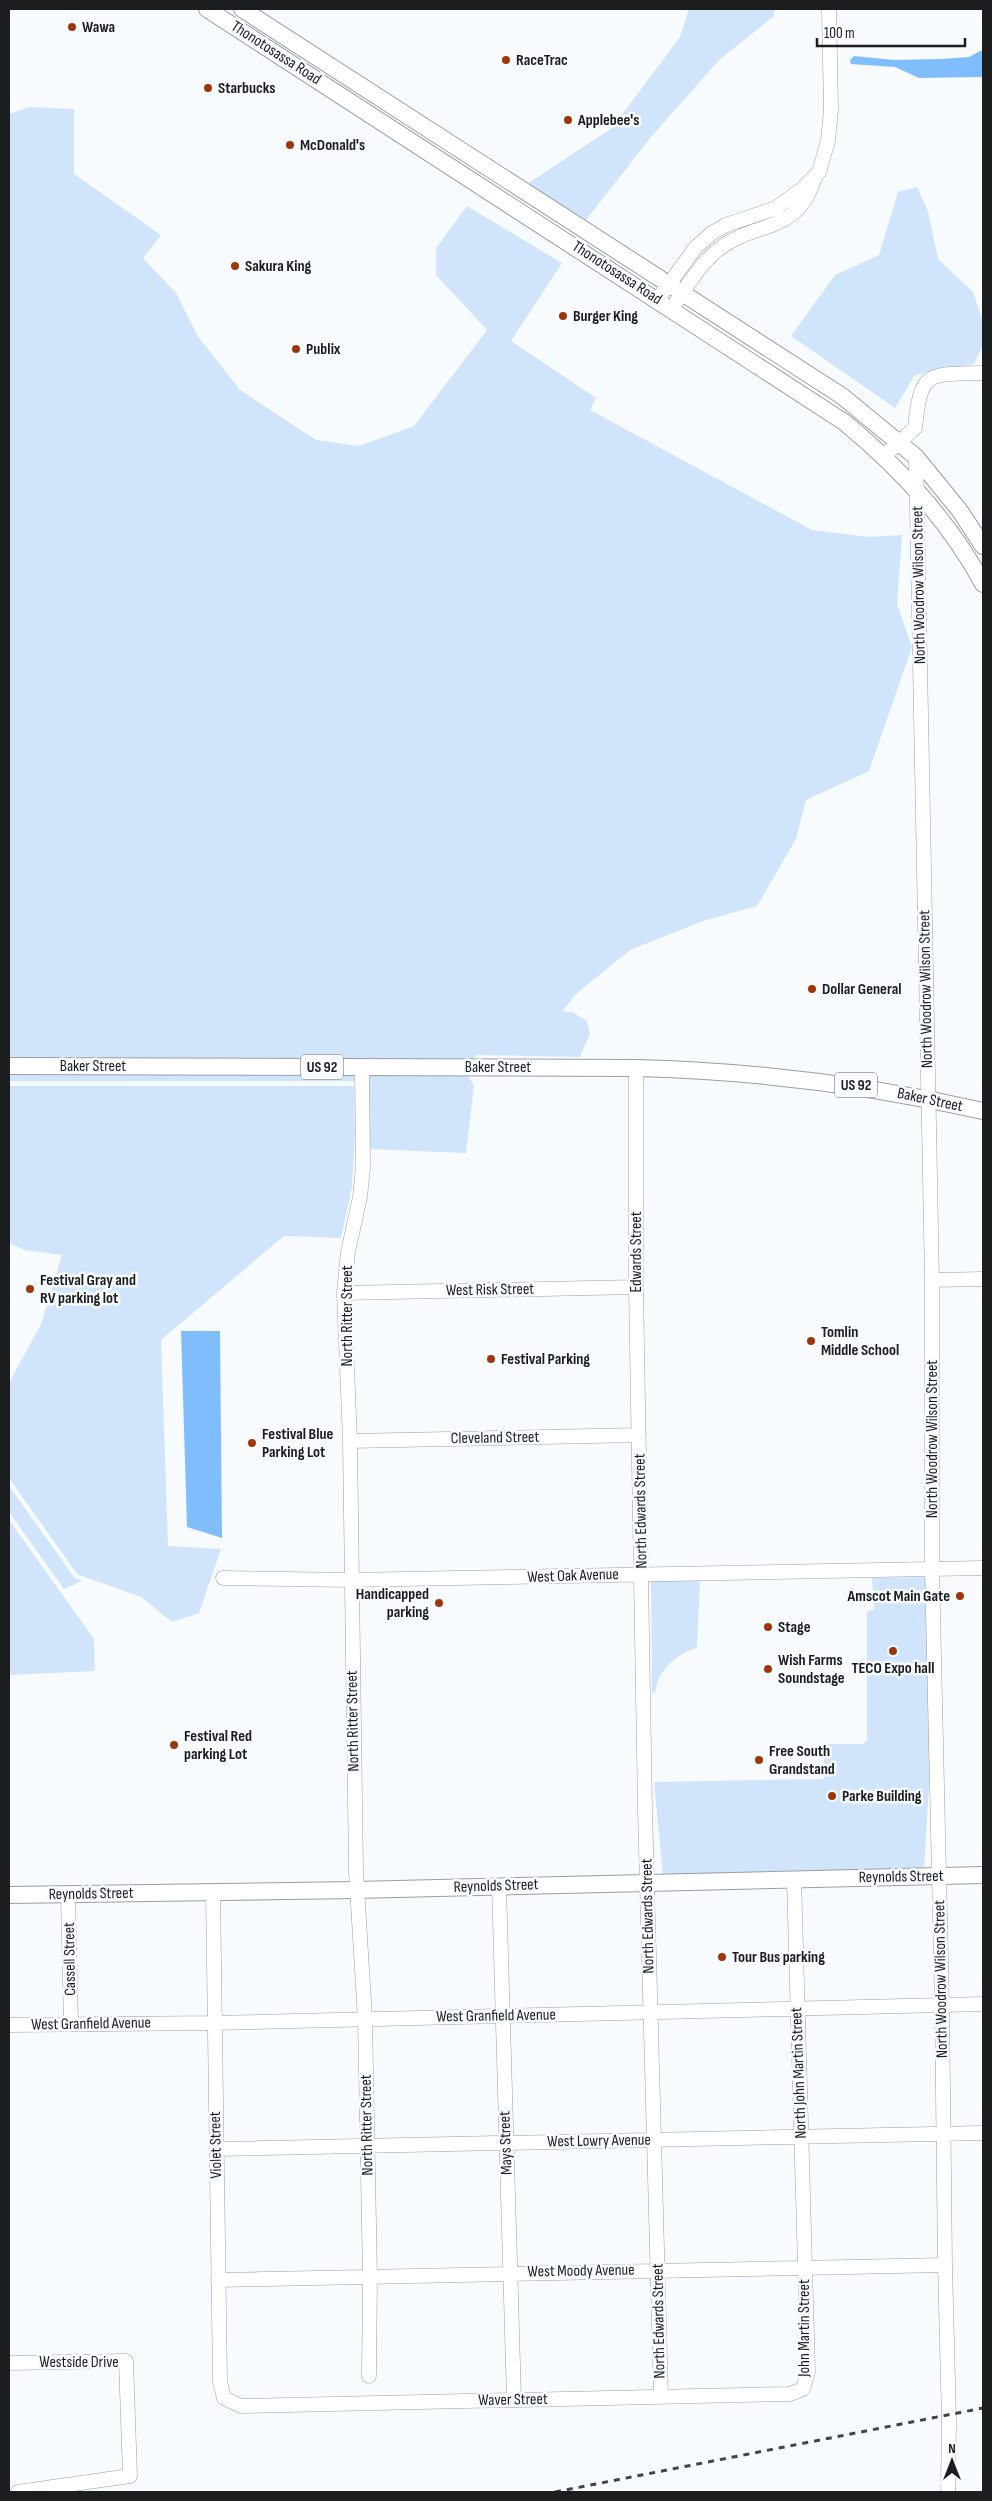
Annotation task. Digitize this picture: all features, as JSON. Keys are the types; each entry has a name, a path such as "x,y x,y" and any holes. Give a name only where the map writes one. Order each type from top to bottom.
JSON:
{"main road":[{"name":"Thonotosassa Road","path":"209,9 814,400 844,422 884,456 918,490 958,542 983,584"},
{"path":"227,9 256,17"},
{"name":"Thonotosassa Road","path":"242,9 394,104 842,396 916,457 960,510 983,546"},
{"path":"332,90 379,106 388,107 394,104"},
{"path":"384,123 394,119 404,121 458,147"},
{"name":"Baker Street","path":"9,1066 636,1068 712,1070 783,1076 861,1086 929,1098 983,1111"},
{"name":"Reynolds Street","path":"9,1895 356,1890 983,1875"}],"street":[{"path":"658,299 696,247 712,233 726,225 765,212 791,199 819,172 828,141 831,110 829,9"},
{"path":"672,308 709,259 722,247 740,237 784,221 799,209 808,197 814,178"},
{"path":"765,212 771,226"},
{"path":"884,456 915,428 918,398 926,382 932,377 977,373"},
{"name":"North Woodrow Wilson Street","path":"916,457 932,1280 932,1568 940,1876 949,2422 948,2492"},
{"name":"North Ritter Street","path":"362,1067 362,1178 360,1197 348,1252 344,1293 350,1440 350,1580 356,1890 365,2019 370,2376"},
{"name":"Edwards Street","path":"636,1068 636,1287 639,1435"},
{"path":"932,1280 983,1279"},
{"name":"West Risk Street","path":"344,1293 636,1287"},
{"name":"Cleveland Street","path":"350,1440 639,1435"},
{"name":"North Edwards Street","path":"639,1435 643,1573 647,1882 660,2396"},
{"name":"West Oak Avenue","path":"223,1578 350,1580 983,1568"},
{"name":"North John Martin Street","path":"794,1879 804,2267"},
{"name":"Mays Street","path":"499,1886 514,2400"},
{"name":"Violet Street","path":"213,1892 220,2382 224,2398"},
{"name":"Cassell Street","path":"68,1894 71,2023"},
{"name":"West Granfield Avenue","path":"9,2025 365,2019 983,2004"},
{"name":"West Lowry Avenue","path":"216,2149 367,2144 983,2134"},
{"name":"West Moody Avenue","path":"218,2280 510,2272 945,2265"},
{"name":"John Martin Street","path":"803,2389 808,2372 804,2267"},
{"name":"Westside Drive","path":"9,2363 126,2361 130,2476 18,2492"},
{"name":"Waver Street","path":"224,2398 241,2406 790,2394 803,2389"}],"shaded area":[{"path":"689,9 775,9 773,17 719,60 651,137 586,220 527,184 612,128 680,37"},
{"path":"29,107 74,109 74,174 161,235 143,258 176,293 197,335 240,390 316,440 359,446 414,426 487,330 436,275 436,248 467,206 562,263 511,341 596,398 590,410 812,530 869,537 902,535 897,604 912,647 869,771 806,800 796,839 757,906 703,921 630,950 576,994 562,1012 572,1012 587,1021 590,1034 580,1057 477,1055 470,1062 9,1060 9,114"},
{"path":"917,187 928,211 938,259 973,292 983,322 983,345 974,364 915,375 895,408 791,336 835,275 879,255 898,192"},
{"path":"9,1072 357,1073 355,1081 9,1081"},
{"path":"367,1073 467,1075 474,1085 466,1153 368,1149"},
{"path":"9,1086 354,1086 355,1132 352,1187 341,1238 284,1236 161,1340 168,1546 221,1549 199,1613 172,1622 141,1597 77,1574 9,1478 9,1383 41,1324 62,1255 24,1250 9,1243"},
{"path":"9,1486 74,1577 82,1581 64,1589 9,1512"},
{"path":"9,1520 94,1639 95,1671 9,1675"},
{"path":"927,1577 931,1751 924,1871 663,1876 654,1782 824,1779 824,1744 863,1744 867,1740 867,1612 874,1609 872,1578"},
{"path":"651,1580 700,1580 697,1648 676,1658 664,1670 657,1684 656,1691 652,1694"}],"water":[{"path":"983,51 983,77 919,78 895,67 851,64 850,60 854,56 894,60 941,59 969,57"},
{"path":"181,1331 220,1331 222,1538 187,1527"}],"railway":[{"path":"555,2492 983,2408"}],"place":[{"name":"Wawa","path":"72,27"},
{"name":"RaceTrac","path":"506,60"},
{"name":"Starbucks","path":"208,88"},
{"name":"Applebee's","path":"568,120"},
{"name":"McDonald's","path":"290,145"},
{"name":"Sakura King","path":"235,266"},
{"name":"Burger King","path":"563,316"},
{"name":"Publix","path":"296,349"},
{"name":"Dollar General","path":"812,989"},
{"name":"Festival Gray and RV parking lot","path":"30,1289"},
{"name":"Tomlin Middle School","path":"811,1341"},
{"name":"Festival Parking","path":"491,1359"},
{"name":"Festival Blue Parking Lot","path":"252,1443"},
{"name":"Amscot Main Gate","path":"960,1596"},
{"name":"Handicapped parking","path":"439,1603"},
{"name":"Stage","path":"768,1627"},
{"name":"TECO Expo hall","path":"893,1651"},
{"name":"Wish Farms Soundstage","path":"768,1669"},
{"name":"Festival Red parking Lot","path":"174,1745"},
{"name":"Free South Grandstand","path":"759,1760"},
{"name":"Parke Building","path":"832,1796"},
{"name":"Tour Bus parking","path":"722,1957"}]}
